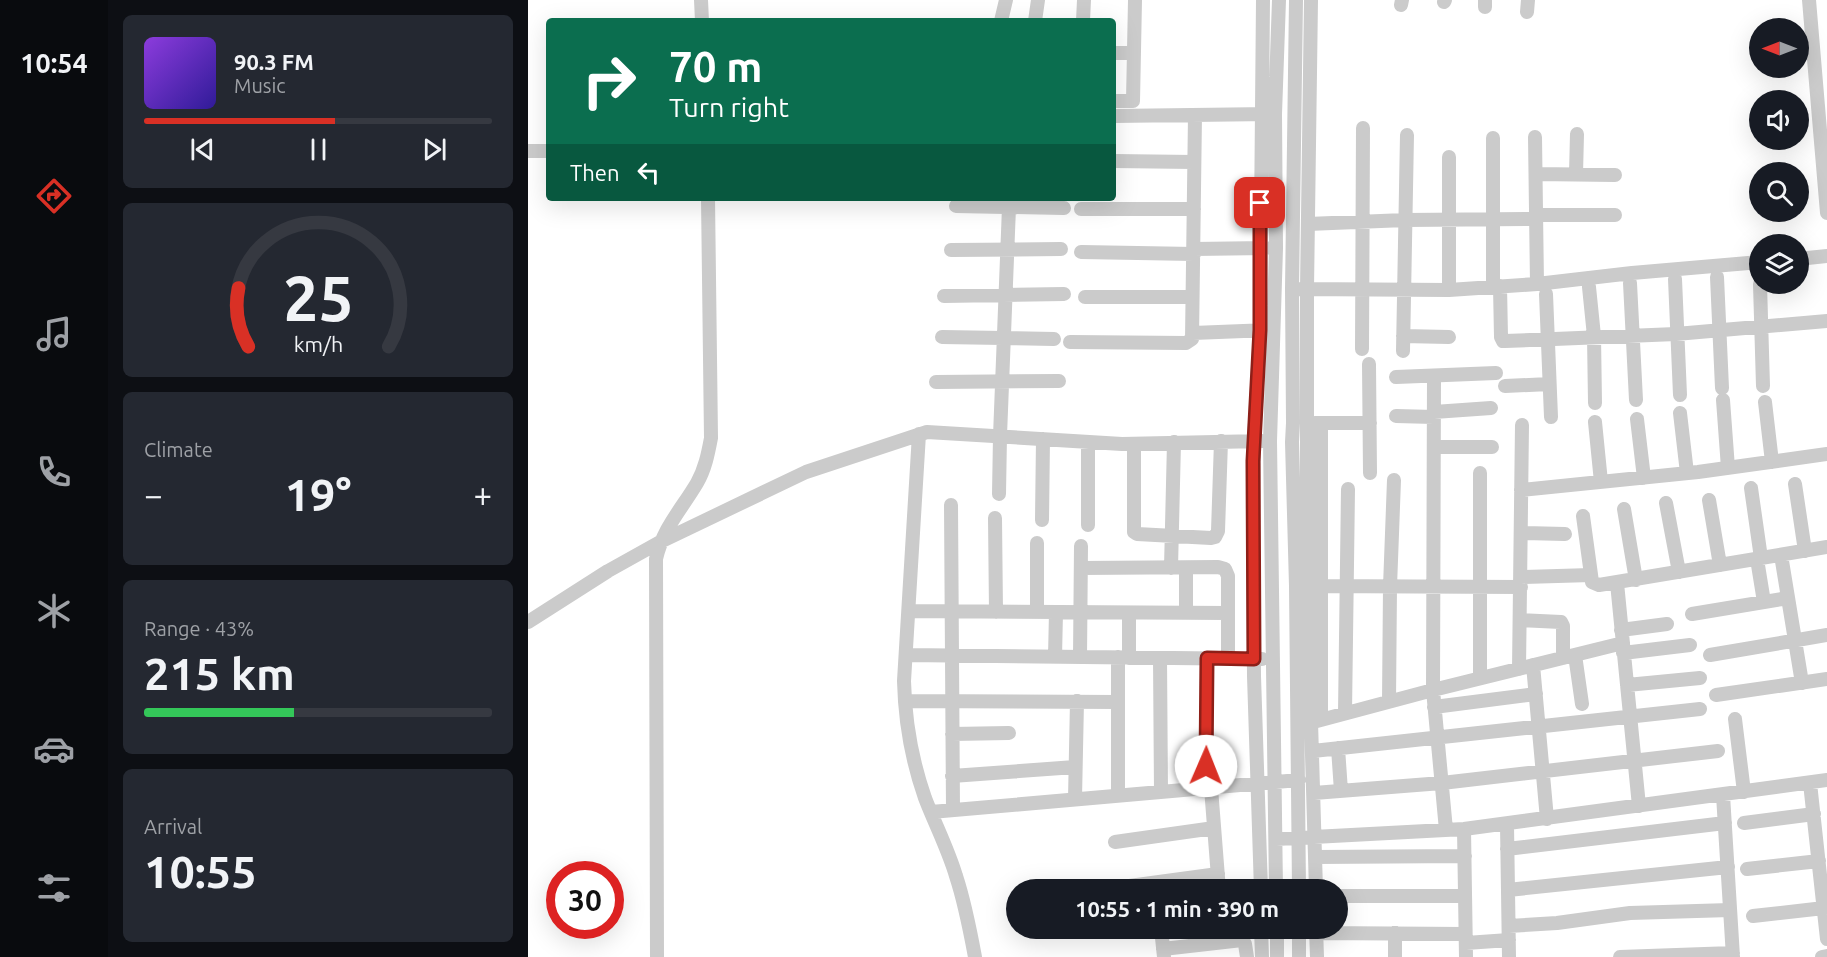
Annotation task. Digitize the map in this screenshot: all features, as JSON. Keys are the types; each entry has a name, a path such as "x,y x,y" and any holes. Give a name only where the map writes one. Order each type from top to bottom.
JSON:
{"street":[{"path":"701,0 702,18"},
{"path":"1002,18 1006,0"},
{"path":"1035,18 1038,0"},
{"path":"1083,18 1084,0"},
{"path":"1116,101 1133,101 1135,0"},
{"path":"1261,879 1254,659 1254,441 1267,330 1275,289 1276,248 1263,0"},
{"path":"1276,879 1270,441 1267,330 1260,289 1260,248 1268,114 1279,0"},
{"path":"1296,0 1292,289 1300,423"},
{"path":"1299,879 1299,780 1310,723 1308,586 1292,442 1300,423 1306,289 1311,0"},
{"path":"1809,0 1827,204"},
{"path":"1116,53 1134,53"},
{"path":"1116,116 1268,114"},
{"path":"1070,342 1186,344 1190,342 1193,333 1195,115"},
{"path":"1362,349 1363,128"},
{"path":"1576,174 1577,134"},
{"path":"1403,351 1407,135"},
{"path":"1493,138 1493,220 1501,339 1505,341 1547,340 1594,336 1676,334 1827,321"},
{"path":"1535,138 1536,217 1551,417"},
{"path":"528,151 546,151"},
{"path":"1449,157 1449,290"},
{"path":"1116,161 1194,162"},
{"path":"1536,174 1615,175"},
{"path":"657,957 656,559 666,530 698,482 706,462 711,438 708,201"},
{"path":"956,206 1009,207 1047,203 1064,208"},
{"path":"999,495 1009,207"},
{"path":"1081,209 1194,209"},
{"path":"1308,224 1615,215"},
{"path":"1081,252 1194,252 1276,248"},
{"path":"951,250 1061,249"},
{"path":"1809,258 1827,256"},
{"path":"1260,289 1449,290 1497,286 1541,289 1632,273 1749,263"},
{"path":"1717,277 1728,468"},
{"path":"1675,279 1680,395"},
{"path":"1630,283 1636,400"},
{"path":"1589,287 1594,336 1595,403"},
{"path":"944,296 1064,294"},
{"path":"1761,294 1763,386"},
{"path":"1085,297 1192,297"},
{"path":"1193,333 1267,330"},
{"path":"1404,336 1449,337"},
{"path":"942,337 1054,339"},
{"path":"1369,364 1370,473"},
{"path":"1396,377 1496,373"},
{"path":"1434,376 1433,690 1446,830"},
{"path":"936,382 1059,381"},
{"path":"1505,386 1549,384"},
{"path":"1765,402 1772,462"},
{"path":"1396,416 1491,408"},
{"path":"1680,413 1687,473"},
{"path":"1637,419 1644,478"},
{"path":"1595,422 1601,482"},
{"path":"1300,423 1370,423"},
{"path":"1316,879 1308,586 1321,423"},
{"path":"1519,669 1522,425"},
{"path":"528,622 608,571 660,542 806,472 927,432 1134,444 1270,441"},
{"path":"919,434 906,655 905,717 912,756 959,885 975,957"},
{"path":"1042,439 1042,520"},
{"path":"1134,444 1134,532 1211,538 1217,534 1221,441"},
{"path":"1088,442 1088,525"},
{"path":"1171,568 1174,442"},
{"path":"1435,447 1492,447"},
{"path":"1521,490 1687,473 1827,454"},
{"path":"1480,473 1480,678"},
{"path":"1389,701 1394,480"},
{"path":"1795,484 1805,551"},
{"path":"1750,488 1764,602"},
{"path":"1345,713 1348,489"},
{"path":"1709,500 1720,566"},
{"path":"1666,503 1679,572"},
{"path":"951,505 953,810"},
{"path":"1624,508 1636,580"},
{"path":"1583,516 1592,582 1599,585 1827,548"},
{"path":"995,518 996,612"},
{"path":"1521,532 1565,534"},
{"path":"1037,543 1038,612"},
{"path":"1080,657 1081,546"},
{"path":"1781,555 1802,683"},
{"path":"1081,568 1225,569 1228,576 1228,658"},
{"path":"1186,568 1186,613"},
{"path":"1308,586 1479,587 1592,575"},
{"path":"1617,583 1639,806"},
{"path":"1692,614 1788,598"},
{"path":"909,611 1228,613"},
{"path":"1055,657 1056,612"},
{"path":"1118,795 1118,702 1129,613"},
{"path":"1520,620 1561,622 1582,704"},
{"path":"1310,723 1389,701 1569,657 1622,642 1667,624"},
{"path":"1710,655 1827,635"},
{"path":"1622,642 1690,645"},
{"path":"906,655 1273,659"},
{"path":"1160,658 1161,792"},
{"path":"1207,658 1208,788 1218,879"},
{"path":"1533,665 1547,819"},
{"path":"1627,686 1700,678"},
{"path":"1716,695 1827,679"},
{"path":"1434,707 1536,694"},
{"path":"904,701 1118,702"},
{"path":"1075,799 1077,701"},
{"path":"1313,751 1700,709"},
{"path":"1735,719 1744,792"},
{"path":"952,734 1009,733"},
{"path":"1338,748 1341,791"},
{"path":"1314,793 1442,783 1718,751"},
{"path":"952,776 1075,767"},
{"path":"931,812 1299,780"},
{"path":"1276,839 1507,825 1827,780"},
{"path":"1810,783 1827,939"},
{"path":"1620,957 1733,955 1723,795"},
{"path":"1744,823 1814,814"},
{"path":"1507,849 1725,823"},
{"path":"1507,825 1509,957"},
{"path":"1115,842 1214,828"},
{"path":"1464,829 1466,957"},
{"path":"1316,857 1465,856"},
{"path":"1747,869 1819,861"},
{"path":"1508,890 1728,867"},
{"path":"1176,879 1218,873"},
{"path":"1348,896 1465,896"},
{"path":"1753,916 1824,908"},
{"path":"1509,926 1557,923 1630,913 1730,910"},
{"path":"1348,932 1509,940"},
{"path":"1395,933 1395,957"},
{"path":"1261,939 1262,957"},
{"path":"1277,939 1277,957"},
{"path":"1299,939 1299,957"},
{"path":"1316,939 1317,957"},
{"path":"1164,953 1189,951 1242,940 1247,957"},
{"path":"1822,957 1827,956"}],"route":[{"path":"1206,766 1207,658 1254,659 1253,461 1260,330 1260,203"}]}
